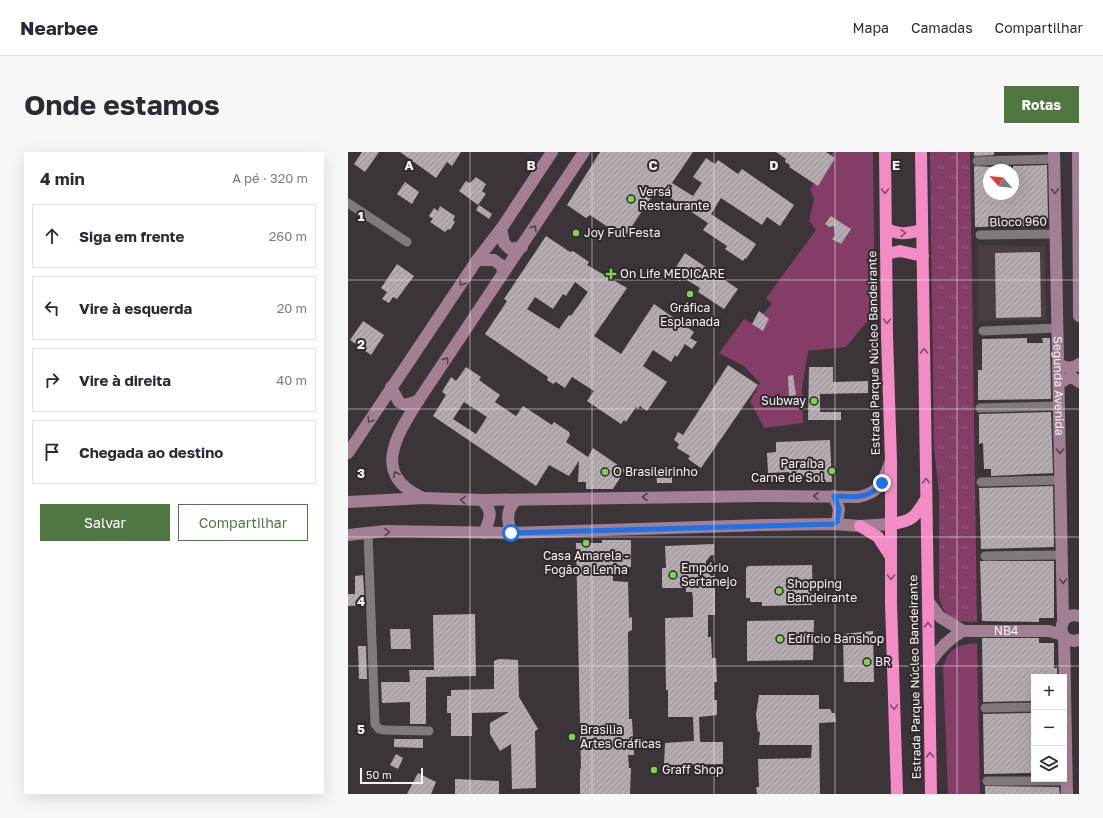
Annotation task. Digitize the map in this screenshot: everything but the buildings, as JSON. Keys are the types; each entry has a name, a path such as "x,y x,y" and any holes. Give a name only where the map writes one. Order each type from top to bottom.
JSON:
{"highway":[{"name":"Estrada Parque Núcleo Bandeirante","path":"885,152 891,461 891,603 897,794"},
{"name":"Estrada Parque Núcleo Bandeirante","path":"921,152 931,794"},
{"path":"886,228 904,234 922,230"},
{"path":"886,254 900,252 922,256"},
{"path":"891,524 911,520 916,515 926,498"},
{"path":"860,526 878,537 891,558"}],"main road":[{"path":"348,453 476,260 501,229 552,152"},
{"path":"424,498 408,491 402,485 393,466 392,454 395,440 418,402 584,152"},
{"name":"Segunda Avenida","path":"1054,156 1064,674"},
{"path":"1078,156 1079,316"},
{"path":"501,229 504,243 510,249 522,247"},
{"path":"476,260 494,260 502,266 503,273"},
{"path":"1058,364 1067,367 1079,364"},
{"path":"1059,384 1065,378 1074,378 1079,382"},
{"path":"391,387 399,402 405,405 418,402"},
{"path":"348,502 424,498 516,500 834,496 858,498 867,496 877,490 882,483 891,461"},
{"path":"834,496 839,509 837,522 834,524"},
{"path":"482,500 490,507 490,514 484,532"},
{"path":"511,533 508,513 509,506 516,500"},
{"path":"348,535 368,532 511,533 834,524 860,526 891,524"},
{"path":"928,601 940,617 963,631"},
{"path":"1063,628 1071,615 1079,616"},
{"name":"NB4","path":"963,631 1049,631 1063,628 1070,641 1079,640"},
{"path":"929,664 936,653 950,638 963,631"},
{"name":"Segunda Avenida","path":"1065,710 1066,746"},
{"name":"Segunda Avenida","path":"1067,782 1067,794"}],"street":[{"path":"977,160 1054,156"},
{"path":"348,203 407,242"},
{"name":"Bloco 960","path":"980,235 1056,234"},
{"path":"983,331 1058,328"},
{"path":"980,408 1059,406"},
{"path":"981,482 1060,480"},
{"path":"368,532 375,724 378,729 383,730 429,731"},
{"path":"984,556 1062,555"},
{"path":"985,708 1031,707"},
{"path":"987,781 1031,781"}],"shaded area":[{"path":"978,245 1045,246 1046,320 978,321"}],"green space":[{"path":"833,152 873,152 875,312 846,347 808,351 802,389 803,423 764,428 750,401 760,383 744,366 719,353 744,319 754,324 772,304 766,298 816,230 809,221 814,199 810,189"},
{"path":"930,152 970,152 977,622 952,619 948,616 939,598 939,493 934,447"},
{"path":"977,643 980,794 948,794 943,668 951,651 955,648"}],"place":[{"name":"Versá Restaurante","path":"631,199"},
{"name":"Joy Ful Festa","path":"576,233"},
{"name":"On Life MEDICARE","path":"611,274"},
{"name":"Gráfica Esplanada","path":"690,294"},
{"name":"Subway","path":"814,401"},
{"name":"Paraíba Carne de Sol","path":"832,471"},
{"name":"O Brasileirinho","path":"605,472"},
{"name":"Casa Amarela - Fogão a Lenha","path":"586,543"},
{"name":"Empório Sertanejo","path":"673,575"},
{"name":"Shopping Bandeirante","path":"779,591"},
{"name":"Edíficio Banshop","path":"780,639"},
{"name":"BR","path":"867,662"},
{"name":"Brasilia Artes Gráficas","path":"572,737"},
{"name":"Graff Shop","path":"654,770"}],"route":[{"path":"511,533 643,528 834,524 837,522 839,509 834,496 858,498 867,496 877,490 882,483"}]}
